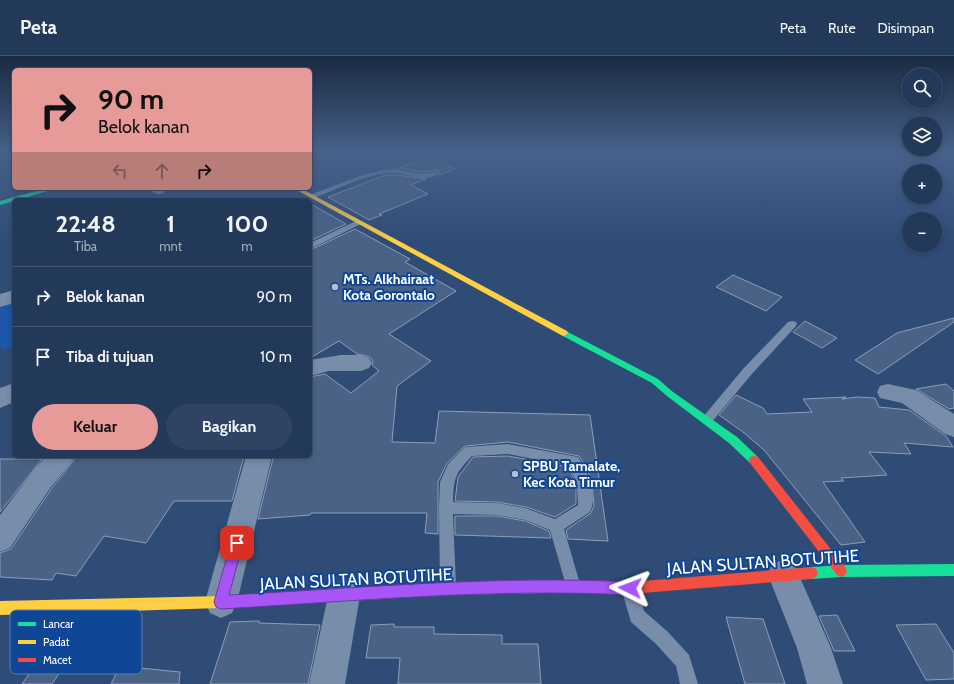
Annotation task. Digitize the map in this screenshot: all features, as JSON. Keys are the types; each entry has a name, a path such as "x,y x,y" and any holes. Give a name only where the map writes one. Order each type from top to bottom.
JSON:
{"street":[{"path":"18,198 48,190"},
{"path":"300,190 656,381 670,394 707,420 754,459 841,571"},
{"path":"0,203 12,200"},
{"path":"0,301 12,297"},
{"path":"312,367 339,362 361,363"},
{"path":"0,399 12,392"},
{"path":"888,392 908,396 940,416 954,427"},
{"path":"0,538 42,479 60,458"},
{"path":"221,602 259,458"},
{"name":"JALAN SULTAN BOTUTIHE","path":"0,608 221,602 448,589 573,585 630,588 841,571 954,570"},
{"path":"783,575 814,648 826,684"},
{"path":"327,684 344,596"}],"lane":[{"path":"311,196 353,182"},
{"path":"312,245 359,223"},
{"path":"707,420 747,372 792,324"},
{"path":"448,589 446,508 447,482 453,468 468,451 508,449 543,454 574,461 578,466 586,496 585,508 556,526"},
{"path":"446,508 497,509 525,514 556,526"},
{"path":"556,526 561,548 573,585"},
{"path":"630,588 637,616 662,638 682,661 689,684"}],"shaded area":[{"path":"12,301 12,346 4,350 0,346 0,305"}],"building":[{"path":"366,182 418,182 411,185 428,194 379,214 382,215 369,220 328,197"},
{"path":"312,205 346,224 312,240"},
{"path":"355,229 410,259 405,262 456,291 389,334 431,361 397,386 392,442 435,443 439,411 590,415 608,541 568,539 566,530 591,513 594,505 592,483 587,468 579,456 508,442 465,446 447,463 438,482 438,534 425,533 427,513 311,513 310,515 258,519 273,458 312,458 312,377 325,374 351,393 379,371 372,365 373,362 370,357 357,354 339,341 312,357 312,249"},
{"path":"733,275 782,297 766,311 716,287"},
{"path":"954,318 954,322 878,374 855,360 897,333"},
{"path":"805,321 837,338 822,348 793,332"},
{"path":"946,384 954,391 954,408 949,409 916,389"},
{"path":"736,395 763,408 767,414 812,412 803,399 846,397 842,399 857,397 875,398 879,407 909,410 946,436 953,447 904,443 911,454 869,452 887,475 841,478 844,481 823,482 865,542 841,545 764,450 743,432 719,415"},
{"path":"508,456 568,467 576,483 576,504 555,517 526,507 497,502 455,501 458,477 473,457"},
{"path":"75,458 243,458 232,501 174,501 146,543 104,536 76,576 56,573 52,580 0,577 0,553 11,549 52,488"},
{"path":"0,459 42,459 0,512"},
{"path":"455,516 497,516 525,521 549,531 551,538 455,535"},
{"path":"837,615 855,651 834,651 819,616"},
{"path":"726,617 763,619 785,684 745,684"},
{"path":"259,621 259,623 320,625 308,684 210,684 230,622"},
{"path":"394,624 394,627 434,627 434,634 502,635 502,644 538,644 541,684 398,684 400,658 366,658 371,625"},
{"path":"936,624 954,653 954,679 926,680 896,625"},
{"path":"142,668 180,672 179,684 111,684 116,674 142,674"},
{"path":"29,674 59,674 52,684 22,684"}],"traffic: fast":[{"path":"18,198 48,190"},
{"path":"0,203 12,200"},
{"path":"564,333 655,381 670,394 733,440 754,460"},
{"path":"812,573 841,571 954,570"},
{"path":"298,598 448,589 589,586"}],"traffic: slow":[{"path":"300,190 564,333"},
{"path":"0,608 221,602 298,598"}],"traffic: jam":[{"path":"754,460 841,571"},
{"path":"589,586 630,588 812,573"}],"place":[{"name":"MTs. Alkhairaat Kota Gorontalo","path":"335,287"},
{"name":"SPBU Tamalate, Kec Kota Timur","path":"515,474"}],"route":[{"path":"237,543 221,602 448,589 573,585 630,588"}]}
